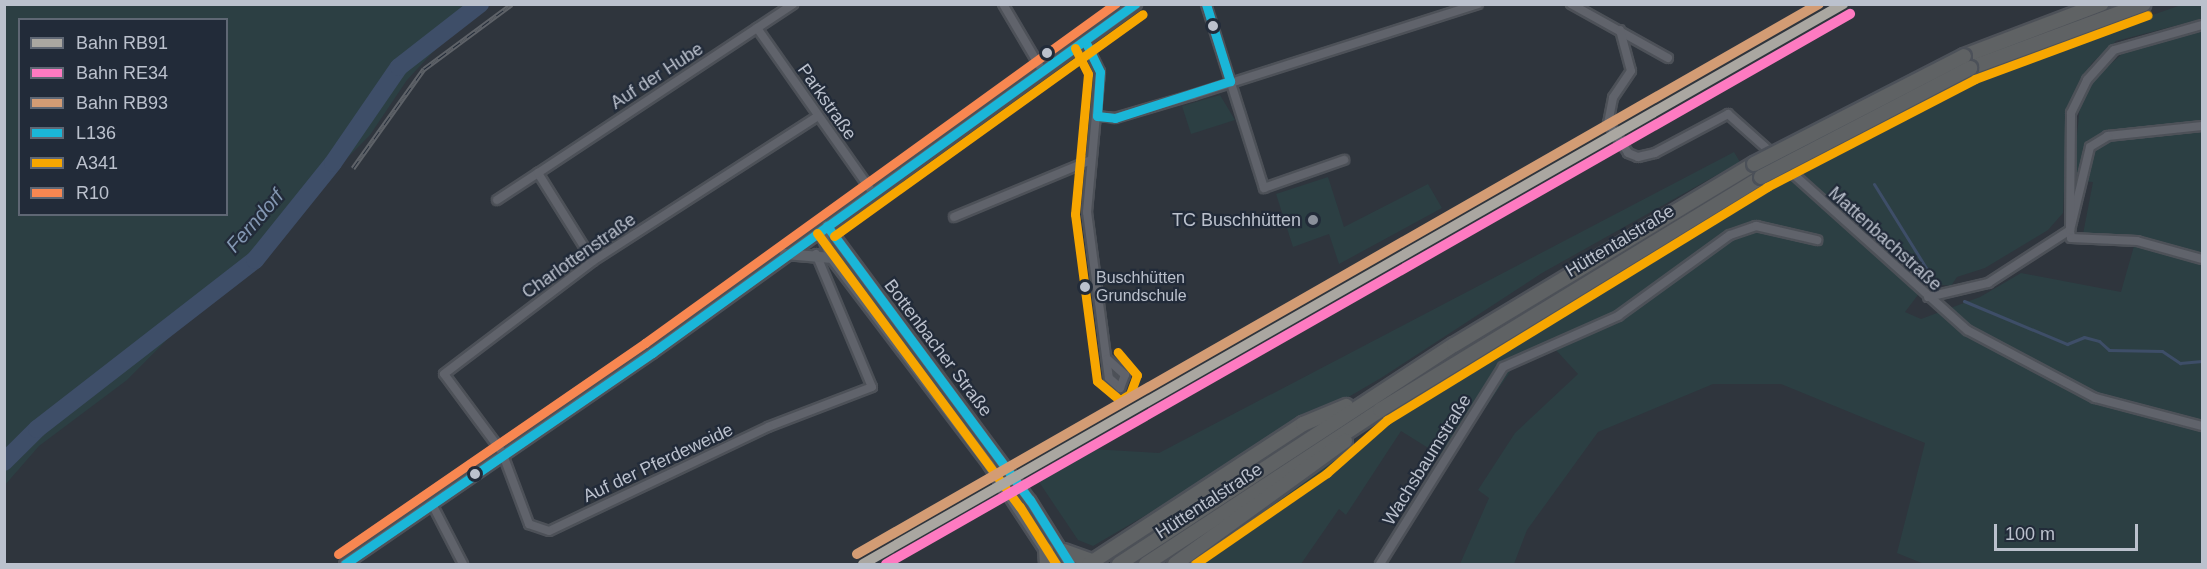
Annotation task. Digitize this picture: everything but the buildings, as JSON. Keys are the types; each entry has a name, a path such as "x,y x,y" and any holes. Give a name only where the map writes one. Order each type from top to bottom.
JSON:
{"highway":[{"name":"Hüttentalstraße","path":"1119,564 1378,393 1754,164 1967,62 2101,4"},
{"name":"Hüttentalstraße","path":"1146,564 1380,410 1761,177 1967,62 2144,4"},
{"path":"1064,551 1090,563 1304,424 1378,393"},
{"path":"1174,564 1320,463 1380,410"}],"main road":[{"path":"345,564 502,452 652,353 784,254 1086,43 1136,4"},
{"name":"Bottenbacher Straße","path":"827,226 823,237 832,258 989,465 1018,505 1046,557 1054,564"},
{"name":"Bottenbacher Straße","path":"827,226 1003,462 1064,551 1070,564"},
{"path":"784,254 816,254 832,258"}],"street":[{"name":"Auf der Hube","path":"497,200 793,4"},
{"path":"1003,4 1044,72"},
{"path":"1206,4 1264,188 1344,160"},
{"path":"1097,116 1115,118 1478,4"},
{"path":"1571,4 1668,58"},
{"path":"2202,26 2114,50 2087,80 2071,113 2070,230 2071,238 2137,241 2202,259"},
{"name":"Parkstraße","path":"757,28 873,193"},
{"name":"Mattenbachstraße","path":"1620,30 1631,71 1613,99 1608,123 1628,153 1638,157 1655,153 1728,114 1967,330 2095,398 2202,426"},
{"path":"1086,43 1101,72 1087,212 1107,359"},
{"name":"Charlottenstraße","path":"502,452 444,374 592,261 818,116"},
{"path":"1928,297 1988,283 2055,245 2070,230 2090,147 2108,136 2202,126"},
{"path":"954,218 1091,160"},
{"path":"538,173 592,261"},
{"name":"Wachsbaumstraße","path":"1380,564 1503,367 1618,316 1730,236 1756,226 1817,240"},
{"name":"Auf der Pferdeweide","path":"502,452 529,524 549,531 768,427 873,387 816,254"},
{"path":"432,504 463,564"}],"green space":[{"path":"5,4 490,4 443,41 407,80 370,135 127,380 39,446 5,485"},
{"path":"2181,5 2202,5 2202,19 2116,41 2092,63 2068,105 2063,213 2048,230 1985,268 1957,277 1951,286 1927,283 1905,312 1921,319 1980,297 2021,273 2121,292 2134,246 2202,261 2202,564 1924,564 1897,553 1925,443 1781,384 1713,384 1598,432 1527,530 1514,564 1460,564 1489,498 1478,490 1515,433 1578,374 1555,349 1516,363 1449,461 1401,431 1346,515 1339,509 1301,564 1187,564 1412,405 1818,159 1967,80"},
{"path":"2202,31 2202,256 2137,238 2083,234 2093,182 2076,181 2077,135 2080,105 2096,77 2123,53"},
{"path":"1220,95 1235,120 1191,134 1182,106"},
{"path":"1734,152 1740,162 1542,273 1381,378 1093,546 1078,540 1039,482 1092,449 1159,453"},
{"name":"TC Buschhütten","path":"1328,177 1344,227 1428,184 1442,208 1339,264 1329,234 1293,247 1276,194"}],"waterway":[{"name":"Ferndorf","path":"4,462 37,429 255,260 333,163 399,67 480,4"},
{"path":"1874,184 1933,279"},
{"path":"1964,301 2067,344 2084,337 2099,341 2109,350 2162,351 2180,363 2202,361"}],"railway":[{"path":"353,168 424,69 512,4"}],"rail line":[{"name":"RB93","path":"857,554 1819,4"},
{"name":"RB91","path":"863,564 1843,4"},
{"name":"RE34","path":"886,564 1850,14"}],"transit line":[{"name":"R10","path":"338,554 645,343 1115,4"},
{"name":"L136","path":"345,564 652,353 1135,4"},
{"name":"L136","path":"1206,4 1230,81"},
{"name":"A341","path":"834,236 1143,14"},
{"name":"A341","path":"1195,564 1327,473 1387,420 1767,187 1975,79 2148,15"},
{"name":"L136","path":"1086,43 1100,72 1097,116"},
{"name":"A341","path":"1075,48 1088,74 1075,214 1097,381 1120,400 1130,394 1137,375 1118,352"},
{"name":"L136","path":"1097,116 1115,118 1230,81"},
{"name":"L136","path":"827,226 1030,500 1070,564"},
{"name":"A341","path":"817,233 1020,507 1056,564"}],"place":[{"name":"TC Buschhütten","path":"1313,220"},
{"name":"Buschhütten Grundschule","path":"1085,287"}]}
